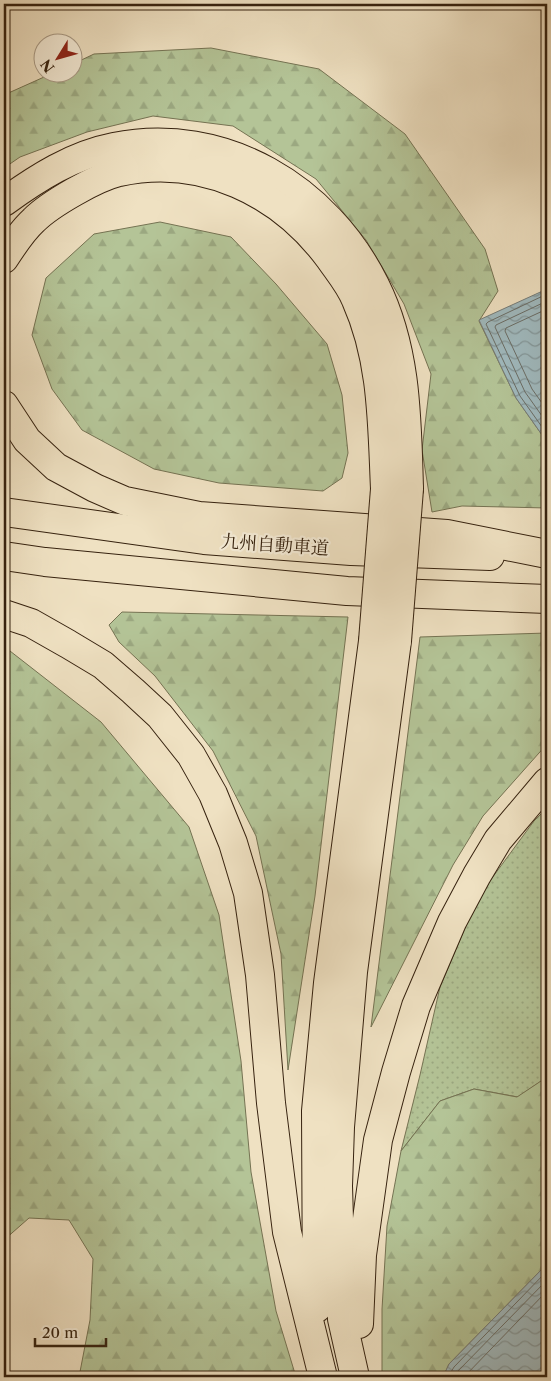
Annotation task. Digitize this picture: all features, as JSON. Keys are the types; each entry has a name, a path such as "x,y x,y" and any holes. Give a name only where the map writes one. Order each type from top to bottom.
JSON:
{"highway":[{"path":"4,202 54,169 114,147 144,144 188,145 225,152 252,163 282,179 309,199 334,223 357,252 376,286 393,332 403,372 407,421 397,489 385,641 340,1127 338,1186 342,1319 357,1377"},
{"path":"4,259 18,237 34,219 68,195 90,183 118,172 156,167 192,170 227,179 276,204 302,224 340,272 356,299 371,339 397,489"},
{"path":"4,405 27,440 56,467 95,488 126,501 199,516 447,534 547,554"},
{"name":"九州自動車道","path":"4,512 204,540 351,551 547,558"},
{"path":"4,556 45,562 347,590 547,599"},
{"path":"4,614 31,623 68,644 103,665 134,691 160,716 191,755 213,794 233,843 248,893 260,975 271,1103 287,1232 320,1366"},
{"path":"320,1366 316,1219 316,1112 328,983 385,641"},
{"path":"357,1377 362,1255 377,1150 407,1034 416,1006 452,922 477,875 498,840 547,782"}],"green space":[{"path":"211,48 319,69 405,134 485,249 498,291 479,321 516,398 547,442 547,508 462,506 432,512 422,450 431,374 404,304 366,240 316,179 233,126 153,116 87,132 20,157 4,168 4,95 33,82 82,82 82,60 94,54"},
{"path":"160,222 231,237 276,284 327,344 342,395 348,453 342,478 323,491 219,483 154,469 82,430 52,389 32,335 46,278 94,234"},
{"path":"122,612 348,617 315,896 288,1070 281,954 256,836 213,751 155,676 119,642 109,625"},
{"path":"547,633 547,744 483,816 453,865 371,1027 420,637"},
{"path":"4,649 10,651 101,722 189,827 219,915 241,1061 251,1172 276,1311 296,1377 79,1377 90,1320 93,1259 69,1220 29,1218 4,1240"},
{"path":"547,808 547,1077 518,1097 474,1089 440,1101 401,1151 440,987 478,897 534,821"},
{"path":"547,1077 547,1264 449,1364 443,1377 382,1377 382,1309 387,1226 401,1151 440,1101 474,1089 517,1097"}],"water":[{"path":"547,289 547,442 516,398 479,320"},
{"path":"547,1264 547,1377 443,1377 449,1364"}]}
